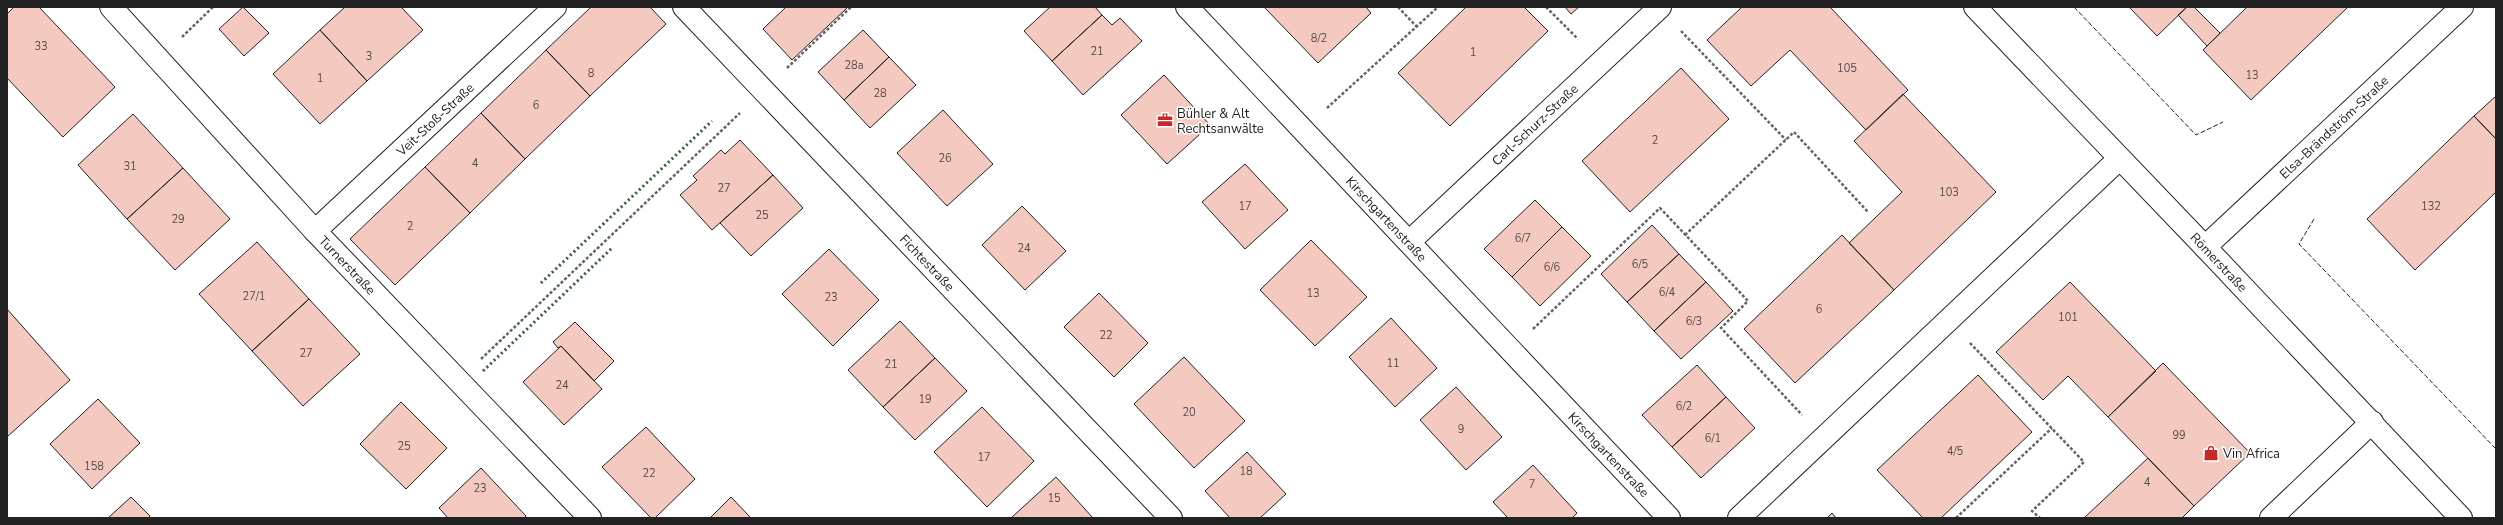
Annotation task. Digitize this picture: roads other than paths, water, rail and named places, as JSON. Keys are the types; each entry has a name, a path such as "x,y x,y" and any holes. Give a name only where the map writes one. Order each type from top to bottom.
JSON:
{"street":[{"name":"Turnerstraße","path":"111,7 315,231 590,518"},
{"name":"Veit-Stoß-Straße","path":"315,231 555,7"},
{"name":"Fichtestraße","path":"684,7 1171,518"},
{"name":"Kirschgartenstraße","path":"1187,7 1409,242 1510,352 1669,518"},
{"name":"Römerstraße","path":"1975,7 2119,159 2206,247 2461,518"},
{"name":"Elsa-Brändström-Straße","path":"2206,247 2462,7"},
{"name":"Carl-Schurz-Straße","path":"1409,242 1659,8"},
{"path":"1739,518 1825,439 2119,159"},
{"path":"2271,518 2372,422"}],"place":[{"name":"Bühler & Alt Rechtsanwälte","path":"1165,120"},
{"name":"Vin Africa","path":"2211,453"}]}
